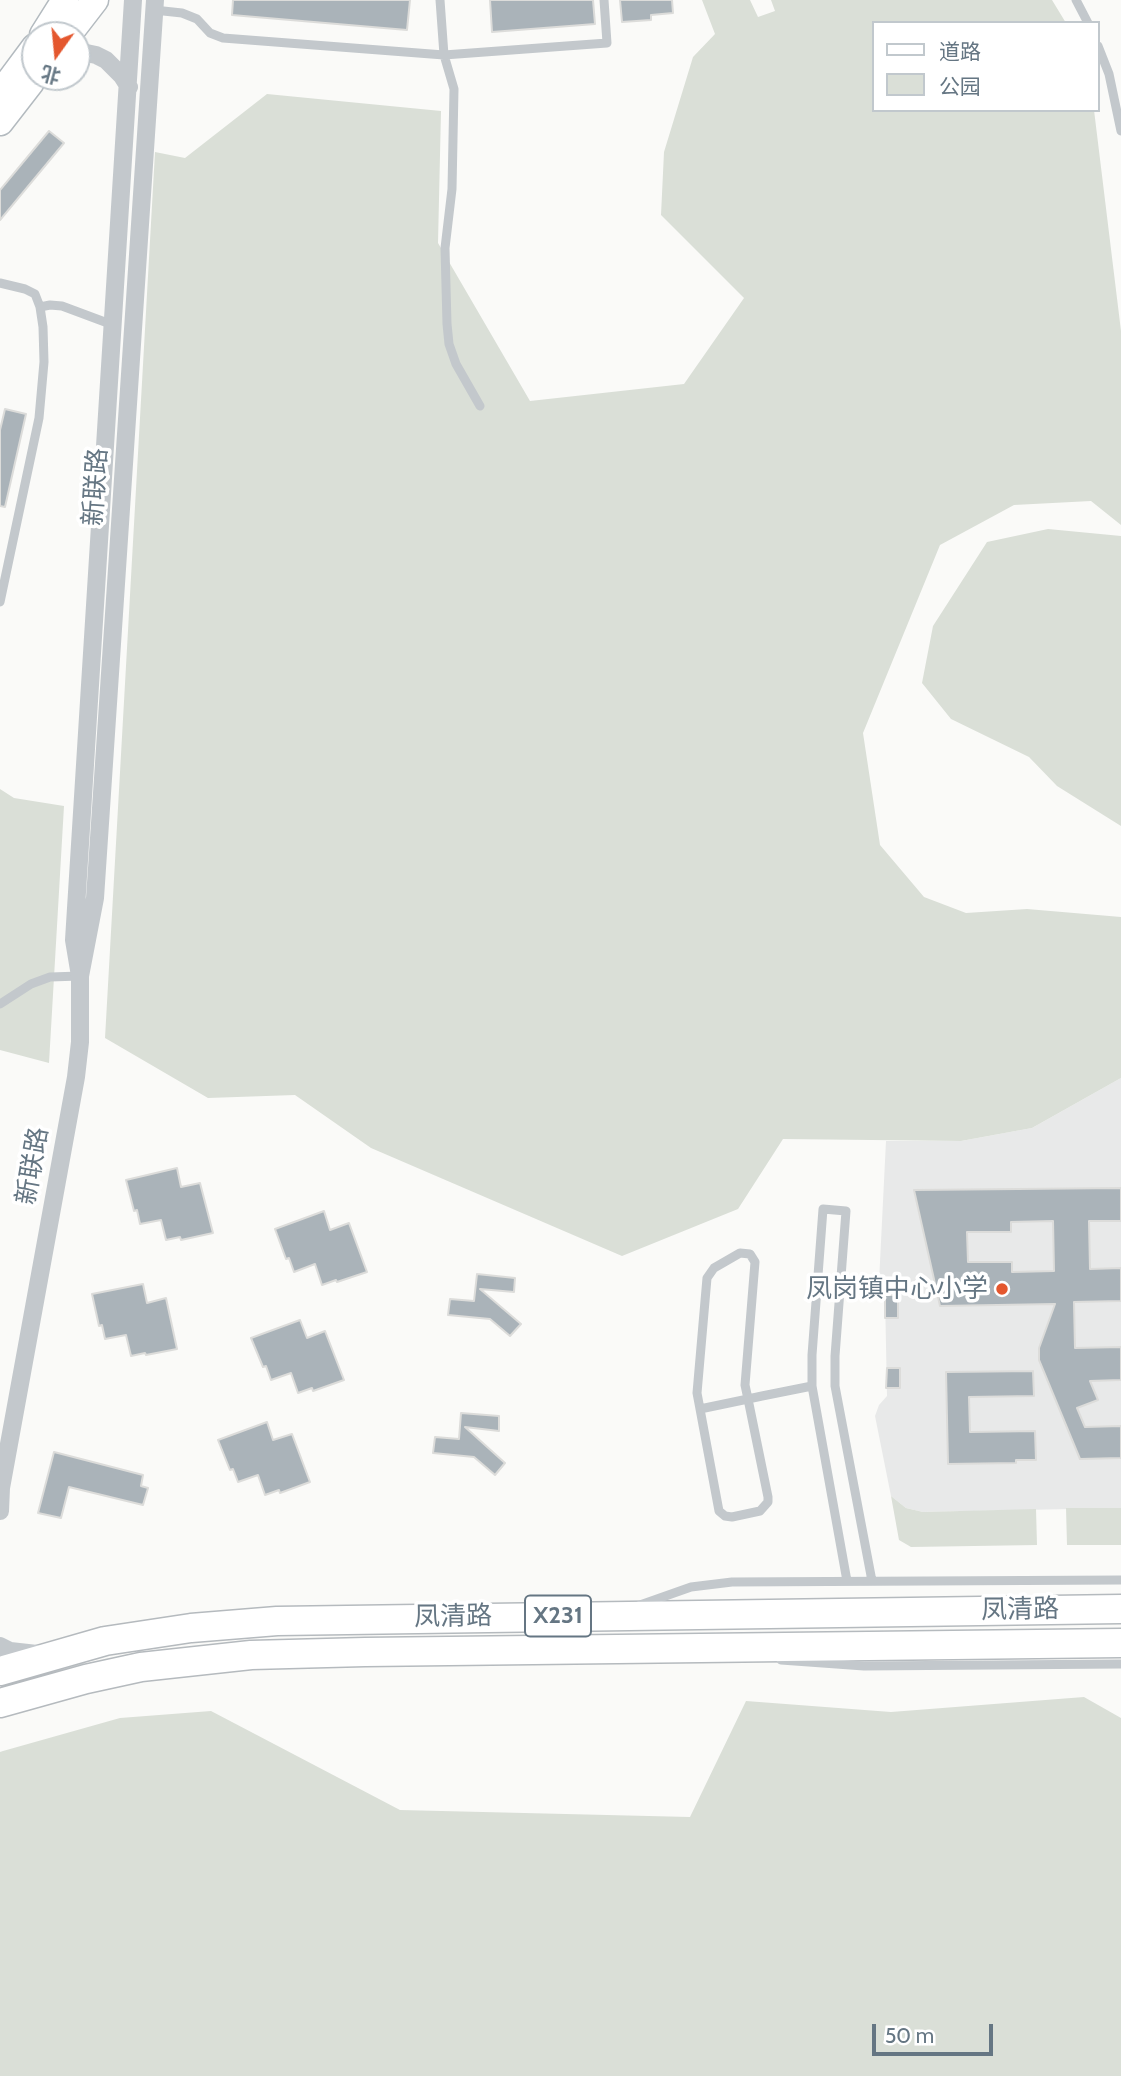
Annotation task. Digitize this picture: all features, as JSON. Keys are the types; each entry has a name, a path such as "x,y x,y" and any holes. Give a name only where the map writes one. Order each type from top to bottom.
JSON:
{"main road":[{"name":"凤清路","path":"0,1671 51,1655 134,1636 249,1622 306,1619 1121,1609"},
{"name":"凤清路","path":"0,1703 113,1673 223,1658 331,1652 1121,1643"}],"street":[{"path":"52,21 65,0"},
{"path":"79,21 95,0"},
{"name":"新联路","path":"0,1511 0,1489 76,1077 80,1042 80,976 74,940 129,87 132,0"},
{"name":"新联路","path":"80,976 95,898 155,5"},
{"path":"91,54 106,60 129,87"},
{"path":"0,94 21,66"},
{"path":"0,122 24,91"},
{"path":"0,1646 26,1654 51,1655"}],"lane":[{"path":"440,0 444,55 454,89 452,189 445,248 449,344 456,364 481,407"},
{"path":"155,5 197,19 209,33 223,38 444,55 607,43 604,0"},
{"path":"1076,0 1086,21"},
{"path":"1100,52 1115,99 1121,131"},
{"path":"0,284 35,294 40,307 44,362 38,418 0,602"},
{"path":"40,307 62,306 113,325"},
{"path":"0,1004 31,984 50,977 80,976"},
{"path":"847,1581 812,1386 823,1209 846,1211 835,1386 872,1581"},
{"path":"745,1252 750,1254 755,1262 746,1385 768,1502 760,1511 732,1517 724,1516 719,1511 700,1409 698,1393 707,1278 714,1268 745,1252"},
{"path":"700,1409 812,1386"},
{"path":"610,1615 691,1587 711,1583 1121,1580"},
{"path":"629,1648 753,1658"},
{"path":"767,1659 863,1666 1121,1664"}],"shaded area":[{"name":"凤岗镇中心小学","path":"1121,1078 1121,1508 923,1512 906,1508 891,1496 875,1416 879,1405 887,1396 885,1295 879,1282 886,1141 961,1141 1032,1128"}],"green space":[{"path":"702,0 750,0 758,17 775,11 771,0 1052,0 1065,21 872,21 872,112 1094,112 1121,331 1121,525 1091,501 1014,505 940,545 863,733 880,845 924,897 966,913 1027,909 1121,917 1121,1078 1032,1128 961,1141 783,1139 738,1209 622,1256 371,1148 295,1095 208,1098 105,1038 155,152 185,158 267,94 441,111 438,243 530,401 684,384 744,298 661,215 664,152 693,57 715,34"},
{"path":"1048,529 1121,536 1121,826 1057,786 1029,757 951,719 922,683 933,626 987,542"},
{"path":"0,789 14,798 64,806 49,1063 0,1050"},
{"path":"891,1496 906,1508 923,1512 1036,1509 1037,1545 911,1547 899,1540"},
{"path":"1066,1508 1121,1508 1121,1545 1067,1545"},
{"path":"1084,1697 1121,1718 1121,2076 0,2076 0,1752 120,1718 211,1711 400,1810 690,1817 746,1701 891,1712"}],"building":[{"path":"233,0 410,0 407,30 232,15"},
{"path":"490,0 593,0 595,24 492,32"},
{"path":"620,0 672,0 673,13 651,15 651,20 622,22"},
{"path":"49,131 64,143 0,220 0,190"},
{"path":"5,409 26,414 5,507 0,506 0,430"},
{"path":"177,1168 181,1187 200,1183 213,1233 181,1240 180,1237 166,1240 161,1220 140,1224 126,1180"},
{"path":"1121,1188 1121,1221 1089,1221 1090,1269 1121,1268 1121,1301 1074,1302 1075,1348 1121,1347 1121,1380 1090,1381 1098,1400 1077,1408 1085,1427 1121,1426 1121,1458 1080,1459 1039,1360 1039,1348 1055,1304 940,1306 914,1190","holes":["1053,1221 1054,1271 1012,1272 1012,1262 968,1262 967,1232 1011,1232 1011,1222"]},
{"path":"324,1211 330,1230 349,1223 367,1272 322,1285 315,1264 294,1272 275,1229"},
{"path":"477,1274 515,1278 514,1292 480,1289 521,1324 510,1336 490,1319 448,1315 450,1299 474,1301"},
{"path":"143,1284 147,1303 166,1298 177,1349 131,1356 126,1335 105,1339 102,1325 99,1326 92,1294"},
{"path":"885,1295 898,1295 898,1318 885,1318"},
{"path":"300,1320 307,1338 325,1331 344,1380 313,1391 312,1388 298,1393 291,1373 271,1380 251,1338"},
{"path":"887,1368 900,1368 900,1388 886,1388"},
{"path":"1033,1371 1034,1396 969,1397 970,1432 1035,1431 1036,1460 948,1464 946,1372"},
{"path":"461,1413 499,1416 499,1431 465,1427 505,1463 495,1475 474,1457 433,1453 435,1437 459,1439"},
{"path":"267,1422 273,1440 292,1434 310,1482 280,1493 279,1490 265,1495 258,1475 238,1482 218,1440"},
{"path":"54,1452 143,1475 141,1486 148,1488 143,1505 69,1487 61,1518 38,1513"}],"place":[{"name":"凤岗镇中心小学","path":"1002,1289"}]}
